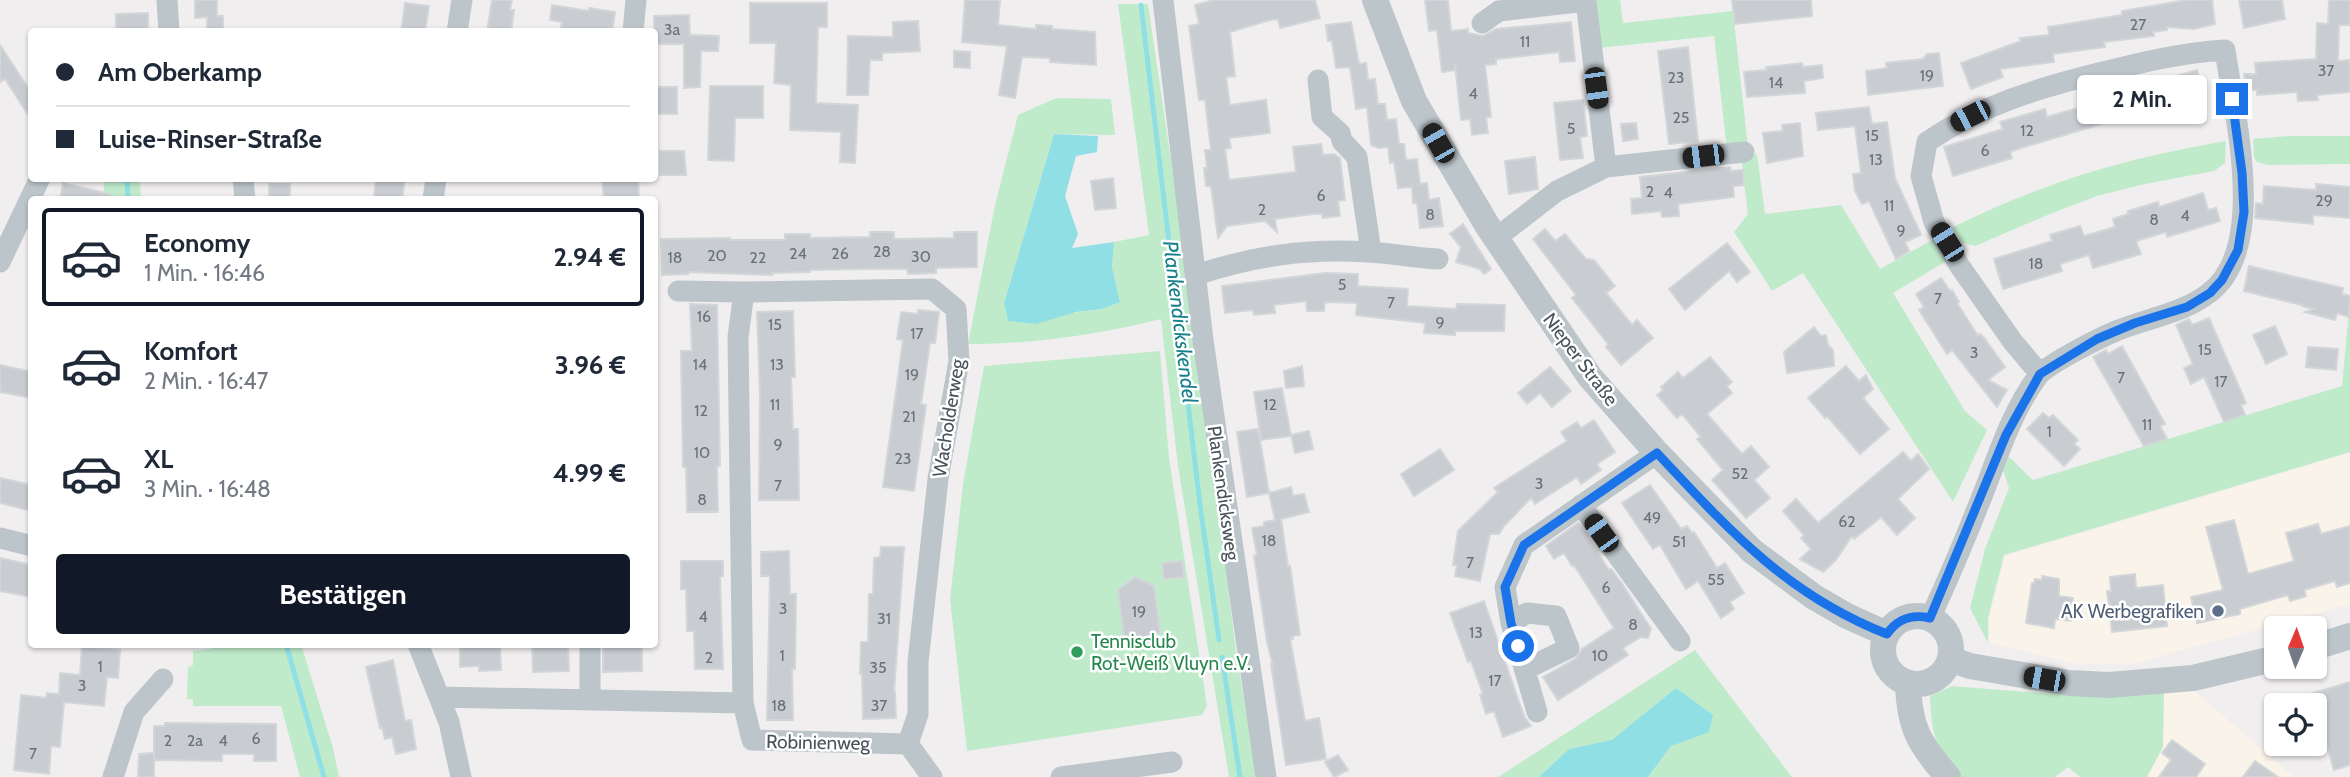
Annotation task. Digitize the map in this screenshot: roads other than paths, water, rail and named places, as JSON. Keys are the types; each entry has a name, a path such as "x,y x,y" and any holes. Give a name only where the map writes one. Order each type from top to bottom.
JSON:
{"street":[{"path":"167,0 169,28"},
{"path":"458,28 462,0"},
{"path":"633,28 635,0"},
{"name":"Plankendicksweg","path":"1163,0 1203,340 1266,777"},
{"name":"Nieper Straße","path":"1375,0 1414,101 1496,238 1590,377 1657,453 1737,537 1770,566 1847,617 1887,634"},
{"path":"1482,23 1499,11 1586,1 1606,167"},
{"path":"1930,618 2006,435 2040,374 2097,339 2135,323 2187,307 2210,293 2222,280 2238,250 2244,212 2242,173 2225,50 2183,53 2065,81 1986,107 1927,142 1921,176 1934,222 1959,265 2013,342 2040,374"},
{"path":"1318,80 1322,117 1340,133 1342,141 1357,157 1371,252"},
{"path":"1496,238 1557,191 1606,167 1744,152"},
{"path":"0,262 28,203"},
{"path":"1196,275 1237,262 1295,252 1371,252 1407,258 1438,259"},
{"name":"Wacholderweg","path":"678,291 932,289 956,309 959,361 938,479 918,662 918,715 908,744"},
{"path":"439,697 743,703 737,337 744,292"},
{"path":"1537,712 1511,623 1505,587 1524,545 1657,453"},
{"path":"1581,505 1680,641"},
{"path":"0,538 28,545"},
{"path":"1511,623 1527,612 1556,616 1569,648 1526,669"},
{"path":"1921,616 1930,618 1939,623 1950,639 1950,659 1939,677 1929,682 1908,683 1891,672 1886,663 1884,643 1887,634 1901,620 1921,616"},
{"path":"2328,643 2350,636"},
{"path":"420,648 449,722 461,777"},
{"path":"590,648 590,700"},
{"path":"1950,659 1970,666 2069,683 2109,685 2193,678 2264,661"},
{"path":"113,777 134,712 163,679"},
{"path":"1908,683 1912,723 1920,742 1948,777"},
{"name":"Robinienweg","path":"743,703 752,740 908,744"},
{"path":"908,744 932,777"},
{"path":"1061,777 1098,775 1172,762"}],"water":[{"path":"1054,134 1098,136 1097,152 1076,156 1065,196 1078,234 1072,248 1114,242 1112,267 1120,302 1102,309 1076,312 1036,324 1008,321 1004,303"},
{"path":"1676,688 1713,715 1709,732 1671,746 1648,777 1539,777 1569,749 1612,740"}],"waterway":[{"name":"Plankendickskendel","path":"1141,5 1200,505 1219,640"},
{"path":"127,182 128,196"},
{"path":"287,648 324,777"},
{"name":"Plankendickskendel","path":"1222,657 1240,777"}],"place":[{"name":"AK Werbegrafiken","path":"2218,611"},
{"name":"Tennisclub Rot-Weiß Vluyn e.V.","path":"1077,652"}]}
